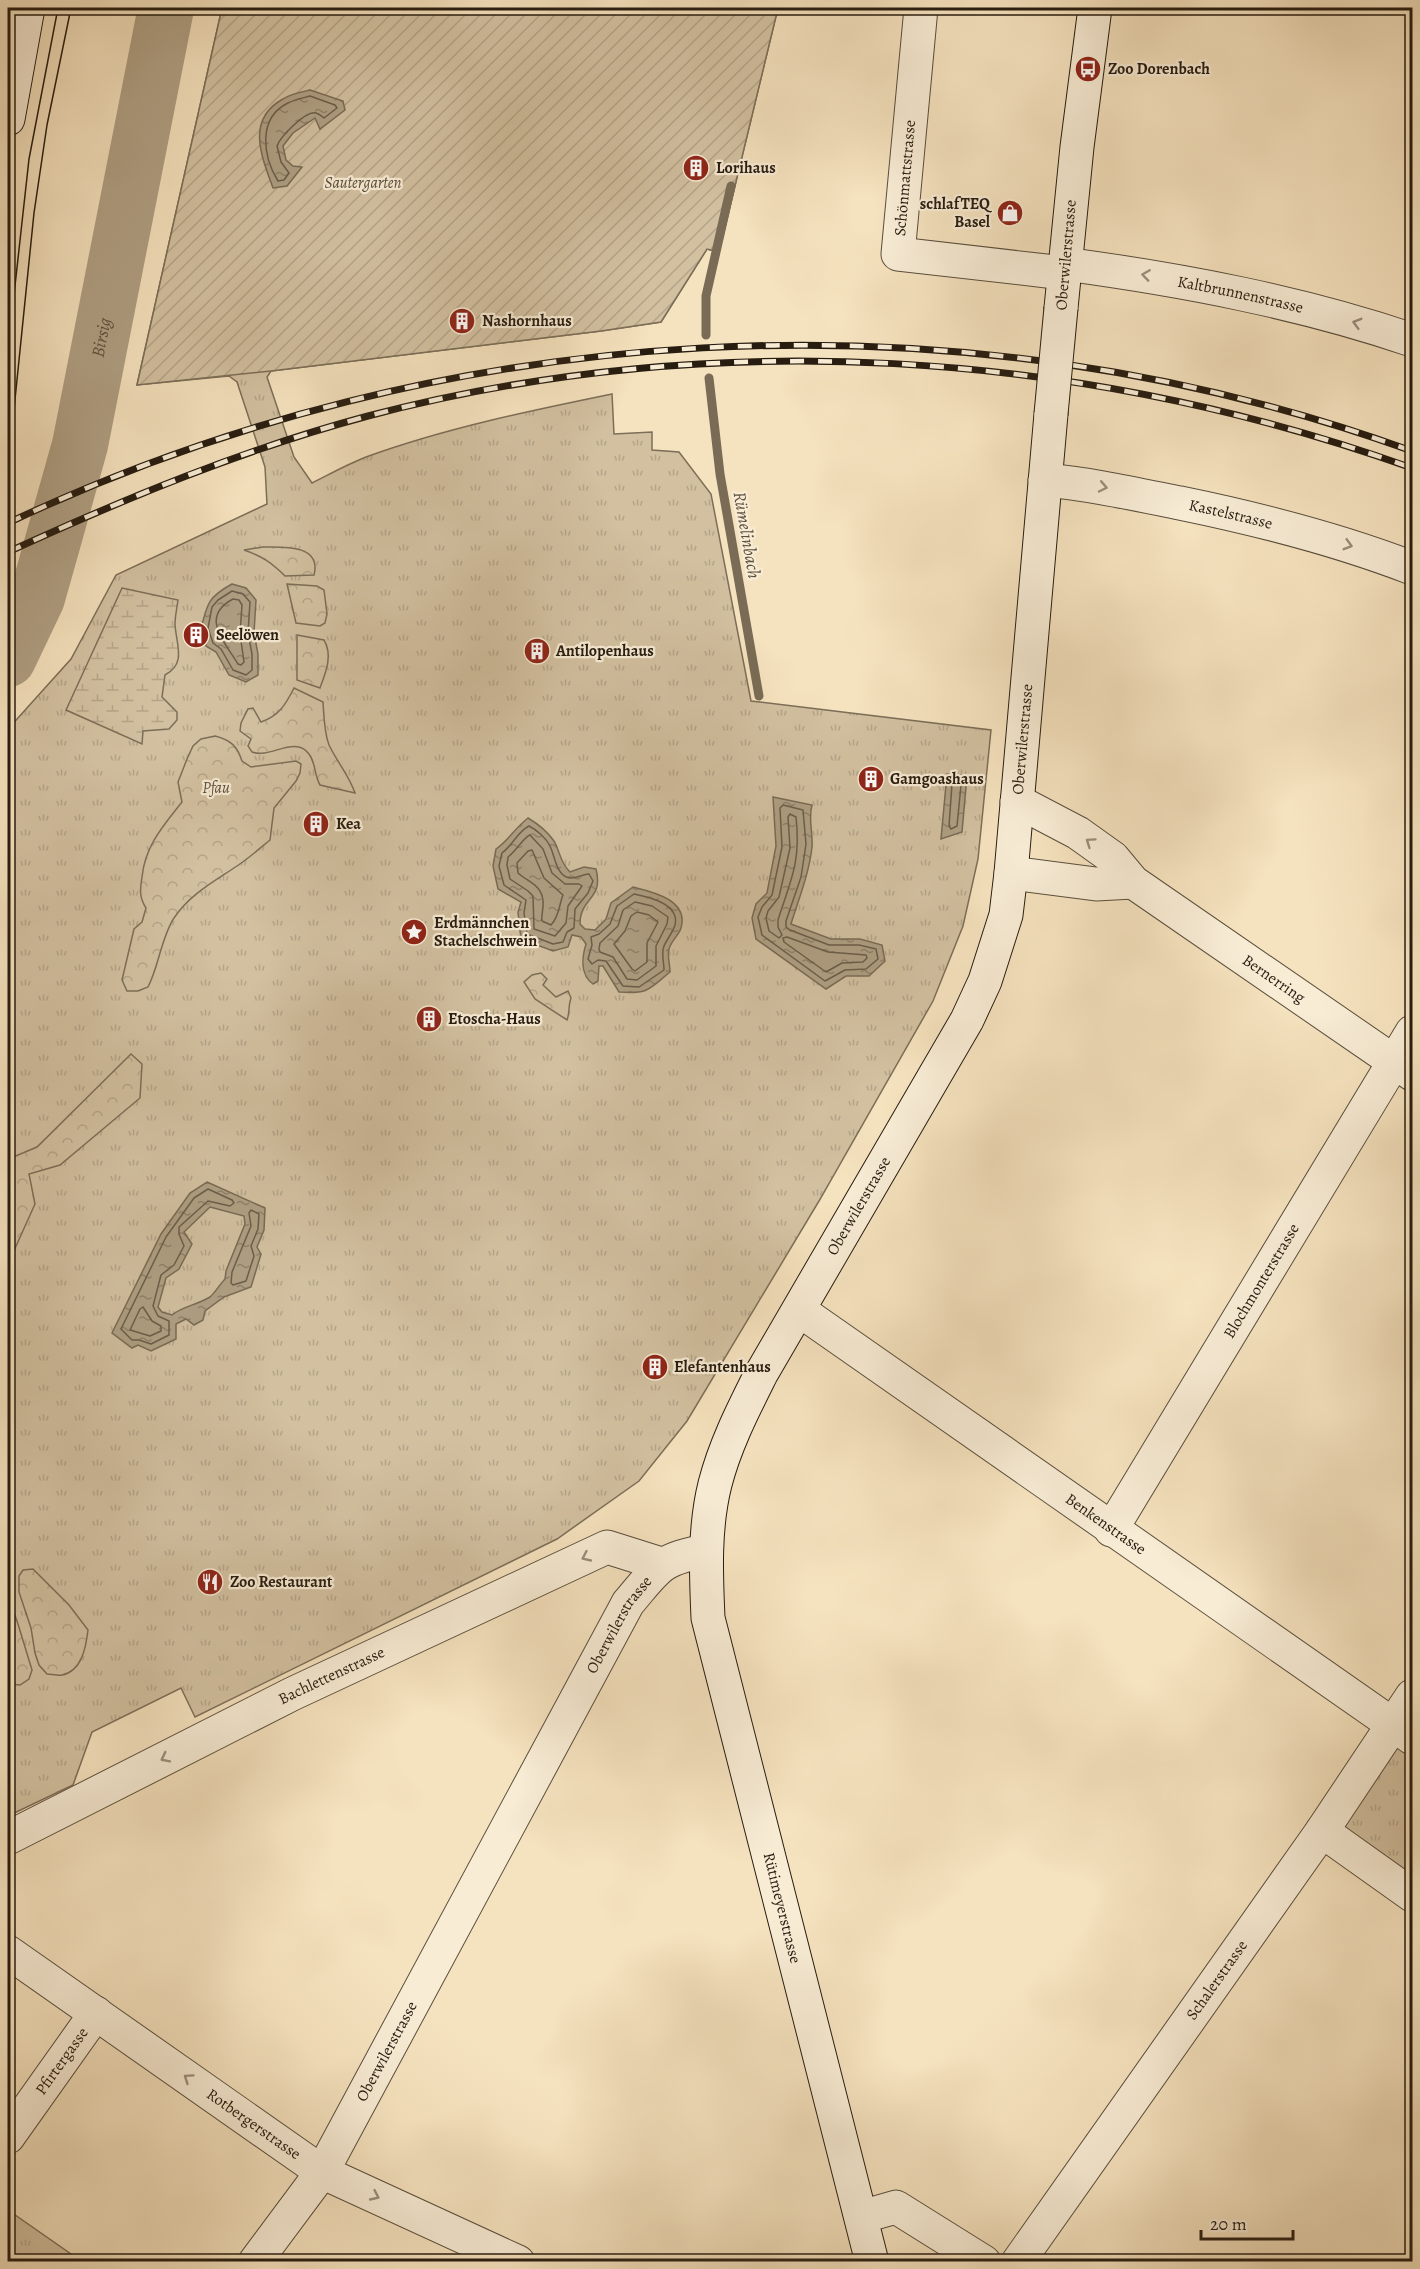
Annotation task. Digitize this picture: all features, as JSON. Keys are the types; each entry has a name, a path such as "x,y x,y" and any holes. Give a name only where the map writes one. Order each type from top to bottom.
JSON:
{"street":[{"path":"8,118 28,8"},
{"name":"Schönmattstrasse","path":"921,8 898,254 1065,268"},
{"name":"Oberwilerstrasse","path":"255,2262 322,2172 628,1603 661,1564 679,1556 706,1551 715,1487 726,1449 761,1374 967,1020 985,981 1006,915 1011,873 1061,308 1077,147 1095,8"},
{"name":"Kaltbrunnenstrasse","path":"1065,268 1168,278 1279,302 1413,340"},
{"name":"Kastelstrasse","path":"1045,480 1087,484 1232,514 1372,552 1413,568"},
{"name":"Bernerring","path":"1017,801 1078,833 1113,858 1133,882 1403,1068"},
{"path":"1011,873 1096,884 1133,882"},
{"name":"Blochmonterstrasse","path":"1111,1530 1403,1068 1413,1032"},
{"name":"Benkenstrasse","path":"799,1310 1402,1731"},
{"name":"Bachlettenstrasse","path":"8,1838 292,1694 608,1547 661,1564"},
{"name":"Rütimeyerstrasse","path":"706,1551 708,1618 872,2262"},
{"name":"Schalerstrasse","path":"1018,2262 1322,1831 1402,1731 1413,1696"},
{"path":"1322,1831 1413,1895"},
{"name":"Rotbergerstrasse","path":"8,1952 322,2172 518,2262"},
{"name":"Pfirtergasse","path":"8,2138 96,2013"},
{"path":"861,2217 897,2207 984,2262"}],"green space":[{"name":"Pfau","path":"222,8 778,8 719,252 707,249 661,322 271,371 267,377 294,457 312,483 366,457 427,437 612,394 614,434 652,432 652,450 679,452 711,494 751,701 991,730 978,859 963,926 933,1001 819,1201 687,1421 639,1481 557,1539 195,1717 181,1688 92,1732 73,1785 8,1816 8,729 71,659 116,575 267,504 265,467 237,382 229,376 137,385"},
{"name":"Sautergarten","path":"222,8 778,8 719,252 707,249 661,322 271,371 137,385"},
{"path":"263,547 299,549 312,558 315,565 314,575 285,576 266,560 244,550"},
{"path":"287,584 317,586 324,590 327,614 325,623 320,626 296,623"},
{"path":"122,588 178,600 175,624 179,653 176,665 165,675 162,697 177,712 177,720 169,729 143,731 142,744 66,710"},
{"path":"297,635 324,640 327,646 328,664 320,688 297,680"},
{"path":"294,688 323,702 329,745 355,793 320,785 311,758 303,749 290,747 259,753 252,752 248,746 251,739 240,731 248,709 253,708 261,722 281,709"},
{"name":"Pfau","path":"215,736 233,744 242,761 251,767 296,761 301,764 300,773 274,808 270,840 246,860 203,889 180,909 163,943 148,987 138,991 127,991 122,980 134,929 142,922 146,908 141,897 141,890 147,856 156,837 182,802 178,782 193,746 201,739"},
{"path":"541,973 547,979 543,985 556,997 568,991 571,998 567,1020 535,999 524,982 532,975"},
{"path":"131,1054 142,1064 140,1098 60,1165 29,1174 35,1204 8,1264 8,1218 11,1212 8,1210 8,1157 11,1158 37,1147"},
{"path":"33,1569 69,1605 88,1630 82,1657 69,1673 47,1674 39,1665 31,1628 19,1592 19,1576 23,1570"},
{"path":"8,1601 10,1601 18,1624 32,1670 29,1679 20,1685 8,1684"},
{"path":"1395,1730 1412,1742 1412,1909 1316,1842"},
{"path":"8,2210 81,2261 8,2261"}],"water":[{"path":"310,90 343,101 345,110 320,129 315,118 293,133 283,146 286,160 293,166 302,167 287,186 273,188 261,152 260,128 264,117 271,108 286,97"},
{"path":"232,584 246,588 256,600 254,633 258,654 258,675 246,682 229,675 216,652 206,646 201,629 205,613 213,597"},
{"path":"947,774 967,776 962,832 941,839"},
{"path":"773,797 812,805 810,815 811,857 791,924 831,939 860,939 882,945 885,961 869,976 846,976 826,989 756,939 752,918 756,904 767,893 776,846"},
{"path":"528,818 551,837 570,872 584,867 596,869 597,887 581,915 580,924 585,929 595,930 606,919 611,903 633,887 668,899 680,910 681,928 668,951 670,972 648,990 619,992 603,966 599,966 598,981 593,984 584,971 583,960 586,944 581,937 572,935 568,947 553,951 521,939 518,912 521,902 498,889 493,866 496,849"},
{"path":"207,1182 265,1208 264,1230 257,1247 261,1254 251,1287 224,1297 205,1311 203,1320 194,1325 186,1319 176,1324 176,1339 151,1351 138,1345 132,1348 112,1333 161,1234 190,1193","holes":["210,1207 244,1216 245,1224 225,1279 213,1294 172,1315 162,1312 158,1307 166,1278 179,1269 192,1244 184,1232"]}],"waterway":[{"name":"Birsig","path":"8,659 37,598 80,445 166,8"},
{"name":"Rümelinbach","path":"706,335 706,296 731,186"},
{"name":"Rümelinbach","path":"709,378 720,474 759,696"}],"tram line":[{"path":"8,349 29,159 58,8"},
{"path":"8,468 34,213 47,125 71,8"}],"railway":[{"path":"8,523 175,454 347,402 524,366 703,348 883,347 1062,364 1239,398 1412,451"},
{"path":"8,552 185,476 322,429 368,416 498,388 629,369 761,362 894,364 1026,376 1157,397 1286,428 1412,468"}],"place":[{"name":"Zoo Dorenbach","path":"1088,69"},
{"name":"Lorihaus","path":"696,168"},
{"name":"schlafTEQ Basel","path":"1010,213"},
{"name":"Nashornhaus","path":"462,321"},
{"name":"Seelöwen","path":"196,635"},
{"name":"Antilopenhaus","path":"537,651"},
{"name":"Gamgoashaus","path":"871,779"},
{"name":"Kea","path":"316,824"},
{"name":"Erdmännchen Stachelschwein","path":"414,932"},
{"name":"Etoscha-Haus","path":"429,1019"},
{"name":"Elefantenhaus","path":"655,1367"},
{"name":"Zoo Restaurant","path":"210,1582"}]}
